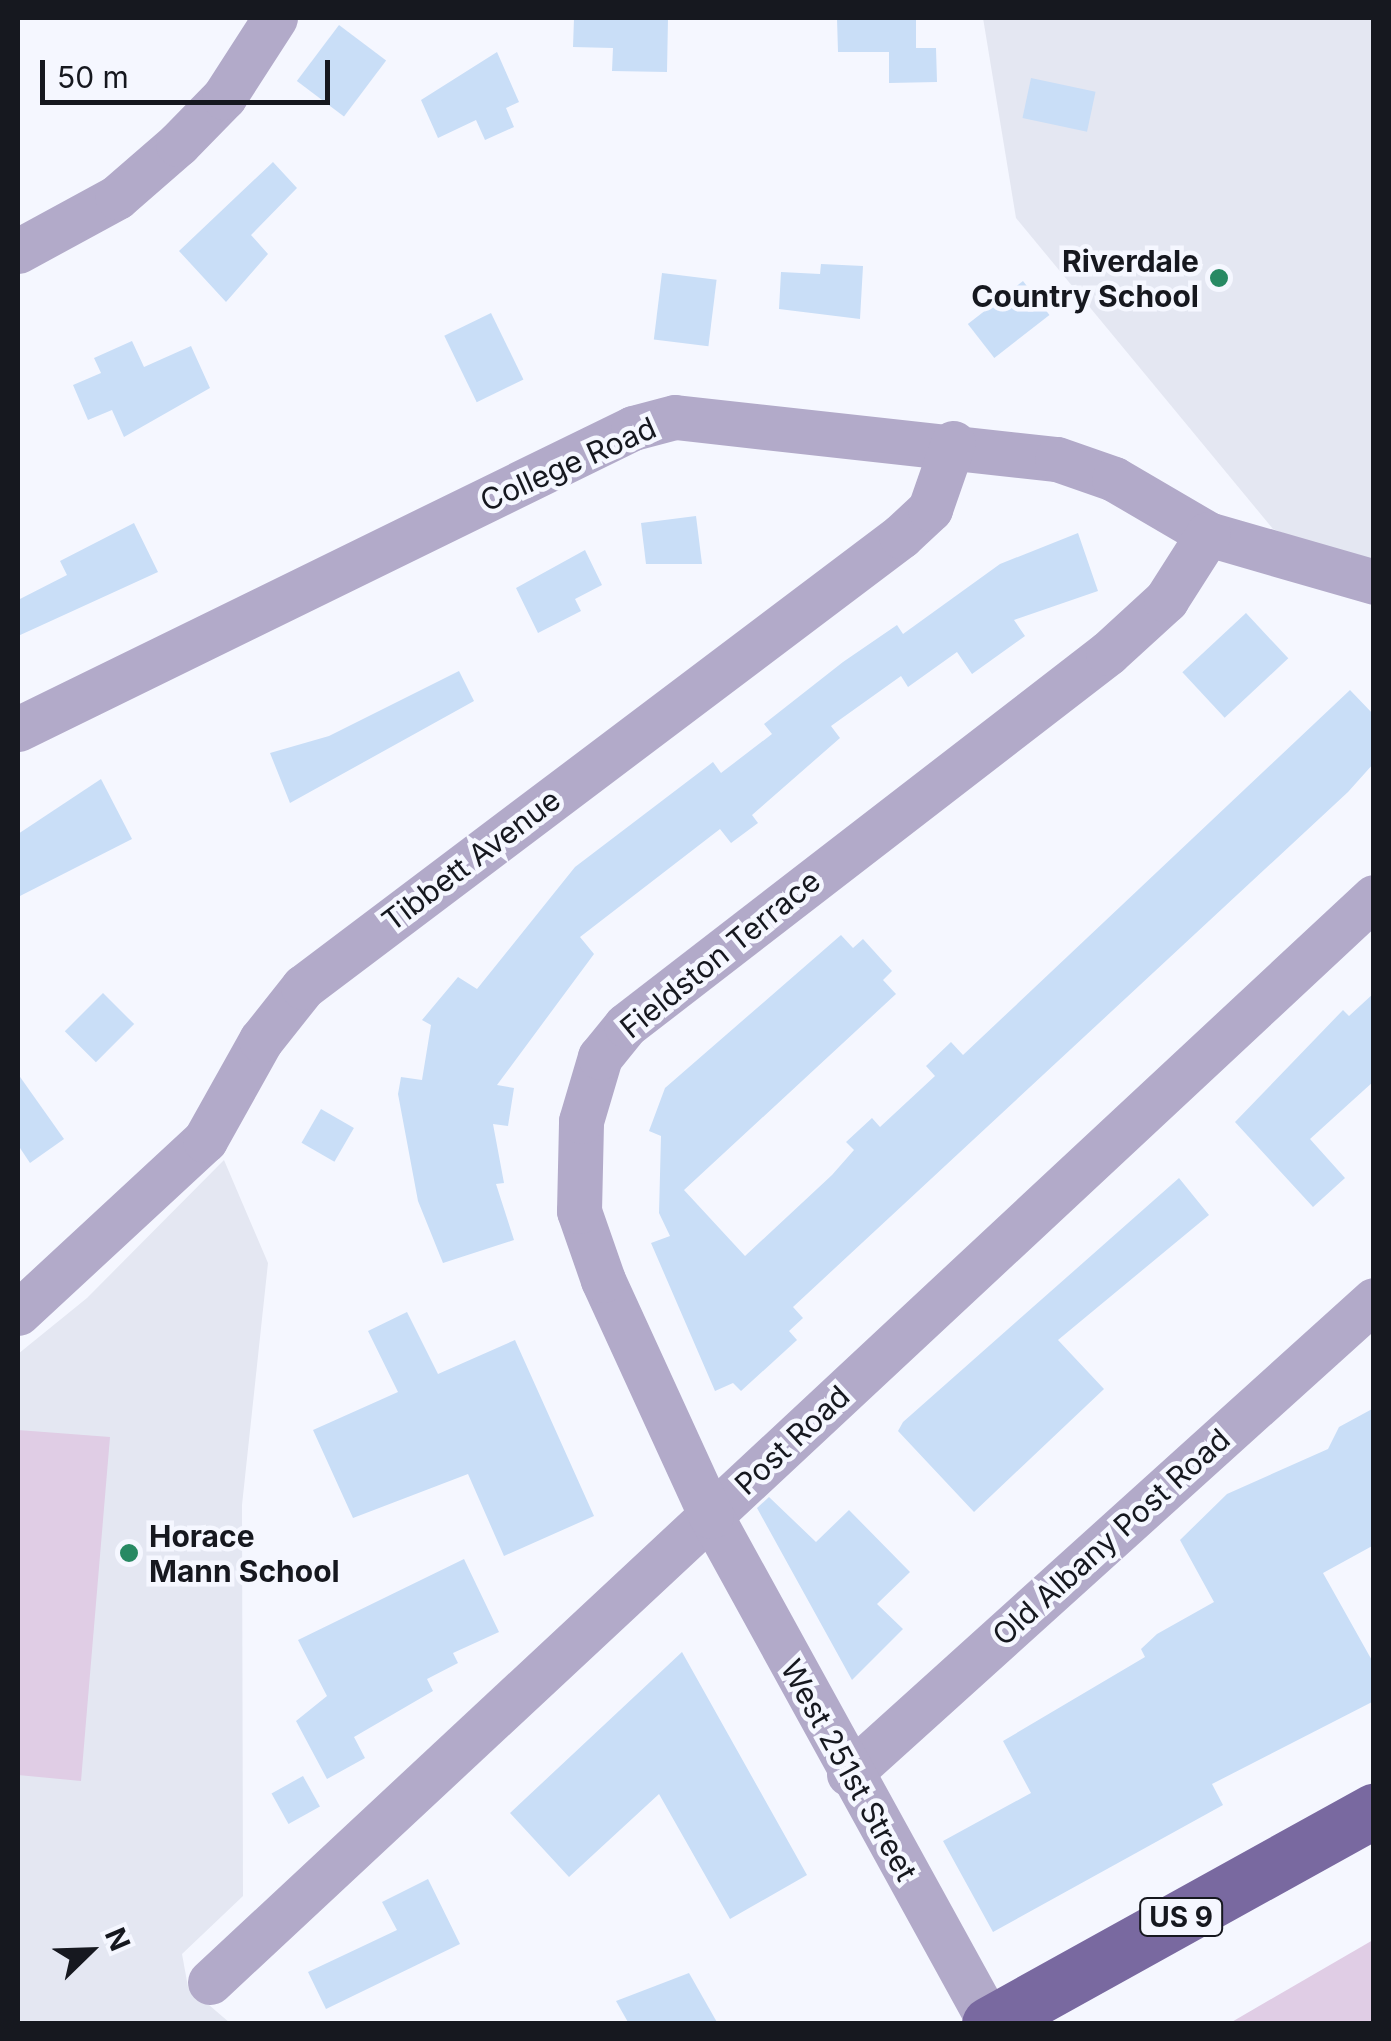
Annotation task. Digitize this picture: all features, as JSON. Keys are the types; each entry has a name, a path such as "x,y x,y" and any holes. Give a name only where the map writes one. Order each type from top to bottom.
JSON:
{"main road":[{"name":"US 9","path":"990,2023 1374,1811"}],"street":[{"path":"18,251 116,197 178,144 224,97 274,18"},
{"name":"College Road","path":"18,729 633,428 715,415 1057,459 1114,479 1208,534 1374,582"},
{"name":"Tibbett Avenue","path":"18,1313 206,1140 261,1040 303,987 901,536 930,509 953,443"},
{"name":"Fieldston Terrace","path":"711,1516 578,1211 581,1122 600,1056 654,1000 1108,653 1166,600 1208,534"},
{"name":"Post Road","path":"210,1982 1374,897"},
{"name":"Old Albany Post Road","path":"849,1774 1374,1300"},
{"name":"West 251st Street","path":"711,1516 849,1774 990,2023"}],"shaded area":[{"name":"Riverdale Country School","path":"983,18 1373,18 1373,569 1273,529 1016,218"},
{"name":"Horace Mann School","path":"224,1160 268,1263 242,1505 243,1896 182,1954 188,1987 230,2023 18,2024 18,1354 87,1298"},
{"path":"18,1430 110,1437 81,1781 18,1775"},
{"path":"1373,1940 1373,2023 1230,2023"}],"building":[{"path":"574,18 668,18 667,72 612,71 613,48 573,47"},
{"path":"837,18 916,18 916,48 936,48 937,82 889,83 889,52 838,52"},
{"path":"339,25 386,61 344,116 297,81"},
{"path":"497,52 519,102 506,108 514,127 485,140 476,120 438,138 421,100"},
{"path":"1031,78 1096,92 1087,132 1022,118"},
{"path":"273,162 297,188 251,235 268,254 226,302 179,251"},
{"path":"821,264 863,266 860,319 779,309 781,272 820,274"},
{"path":"662,273 717,280 708,346 654,340"},
{"path":"1023,281 1049,315 994,358 968,324"},
{"path":"491,313 523,380 477,402 444,336"},
{"path":"132,341 144,367 191,346 210,388 124,437 112,410 88,420 73,385 101,373 94,358"},
{"path":"696,516 702,564 646,564 641,523"},
{"path":"134,523 158,572 18,636 18,600 67,575 60,561"},
{"path":"1078,533 1098,591 1014,620 1025,636 972,674 957,652 908,687 901,676 831,726 840,738 752,815 758,823 731,843 720,829 580,937 594,954 497,1085 514,1088 508,1126 493,1124 504,1183 496,1184 514,1240 443,1263 418,1201 398,1094 401,1077 422,1080 431,1025 422,1020 458,977 477,989 575,867 713,762 721,773 772,734 764,724 843,662 897,625 903,634 1000,564"},
{"path":"585,550 602,585 575,599 581,611 538,633 516,588"},
{"path":"1246,613 1288,658 1225,718 1182,672"},
{"path":"459,671 474,701 290,803 270,753 329,736"},
{"path":"1350,690 1374,715 1374,763 1348,792 793,1307 803,1318 789,1331 797,1340 741,1391 733,1383 715,1391 651,1243 670,1236 659,1213 661,1136 649,1131 665,1088 841,935 853,948 863,939 892,971 883,980 896,994 684,1190 745,1256 832,1175 854,1150 846,1142 872,1118 880,1127 935,1076 926,1066 951,1042 963,1055"},
{"path":"101,779 132,839 18,897 18,834"},
{"path":"103,993 134,1024 96,1062 65,1031"},
{"path":"1374,993 1374,1081 1310,1139 1345,1178 1313,1207 1235,1122 1343,1010 1349,1016"},
{"path":"18,1074 64,1139 30,1163 18,1145"},
{"path":"321,1109 354,1128 334,1162 301,1143"},
{"path":"1179,1178 1209,1215 1058,1340 1104,1389 974,1512 898,1431 903,1422"},
{"path":"407,1312 438,1374 515,1340 594,1516 504,1556 468,1474 353,1518 313,1430 398,1392 368,1331"},
{"path":"1374,1408 1374,1545 1323,1573 1374,1664 1374,1701 1212,1784 1223,1805 993,1932 943,1841 1031,1793 1003,1741 1145,1657 1141,1649 1157,1634 1214,1602 1180,1540 1227,1494 1328,1449 1339,1427"},
{"path":"769,1497 816,1542 849,1510 910,1572 877,1604 903,1629 852,1680 757,1508"},
{"path":"464,1559 499,1632 453,1653 458,1663 427,1679 433,1691 354,1737 365,1758 327,1779 296,1721 327,1696 298,1640"},
{"path":"682,1652 807,1875 730,1919 659,1794 569,1877 510,1813"},
{"path":"303,1776 320,1807 288,1824 272,1793"},
{"path":"428,1879 460,1944 326,2009 308,1972 397,1930 382,1902"},
{"path":"689,1973 718,2024 629,2024 616,2001"}],"place":[{"name":"Riverdale Country School","path":"1219,278"},
{"name":"Horace Mann School","path":"129,1553"}]}
